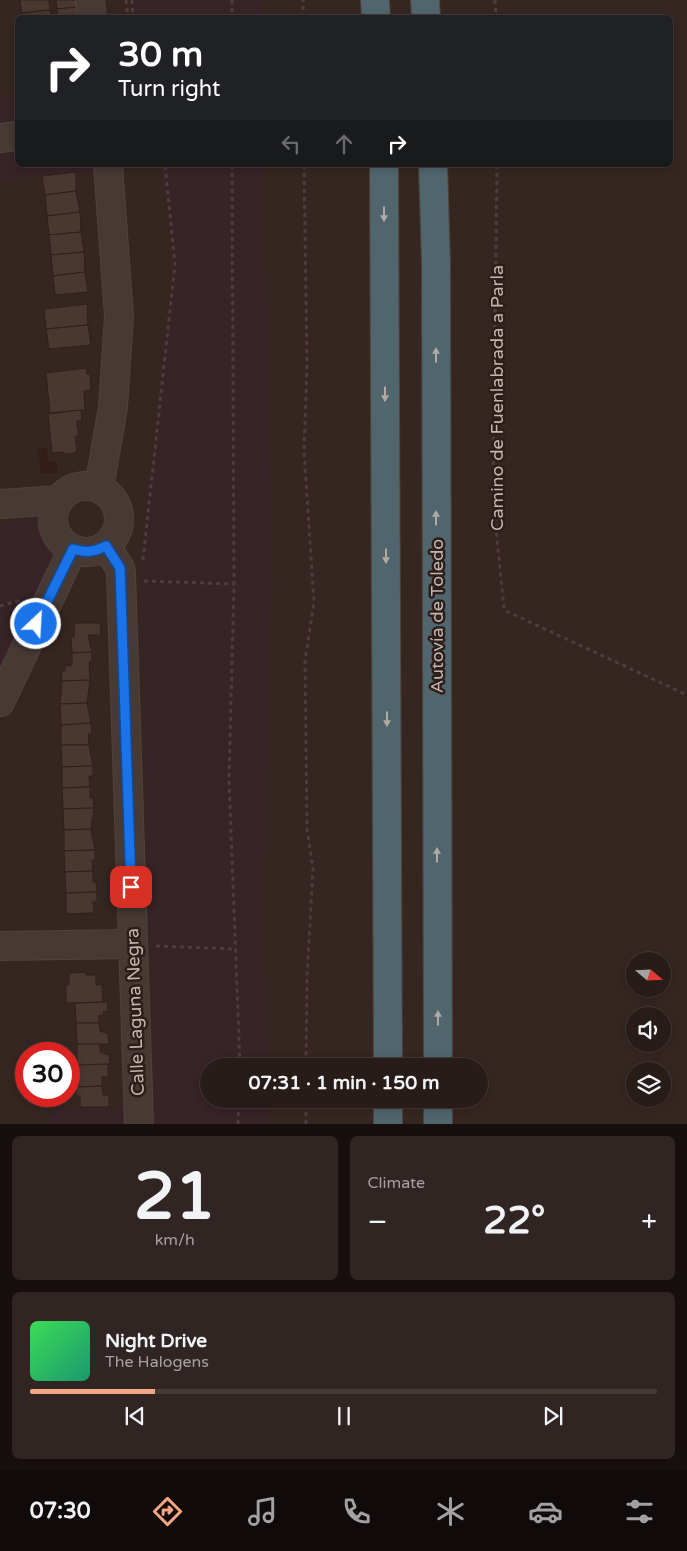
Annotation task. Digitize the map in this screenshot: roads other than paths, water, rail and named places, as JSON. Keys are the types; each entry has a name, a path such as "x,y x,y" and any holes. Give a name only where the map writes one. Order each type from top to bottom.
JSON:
{"highway":[{"path":"375,0 376,15"},
{"path":"424,0 426,15"},
{"path":"384,167 388,1058"},
{"name":"Autovía de Toledo","path":"433,167 436,262 438,1058"},
{"path":"388,1108 388,1124"},
{"path":"438,1108 438,1124"}],"street":[{"path":"90,0 92,15"},
{"path":"0,138 15,136"},
{"path":"99,488 113,407 119,316 108,167"},
{"path":"76,487 99,488 113,498 118,509 120,520 114,537 106,546 96,551 84,552 73,549 63,542 55,528 54,511 59,500 76,487"},
{"path":"0,504 59,500"},
{"name":"Calle Laguna Negra","path":"106,546 120,568 121,573 139,1124"},
{"path":"0,702 73,549"},
{"path":"0,946 133,944"}]}
